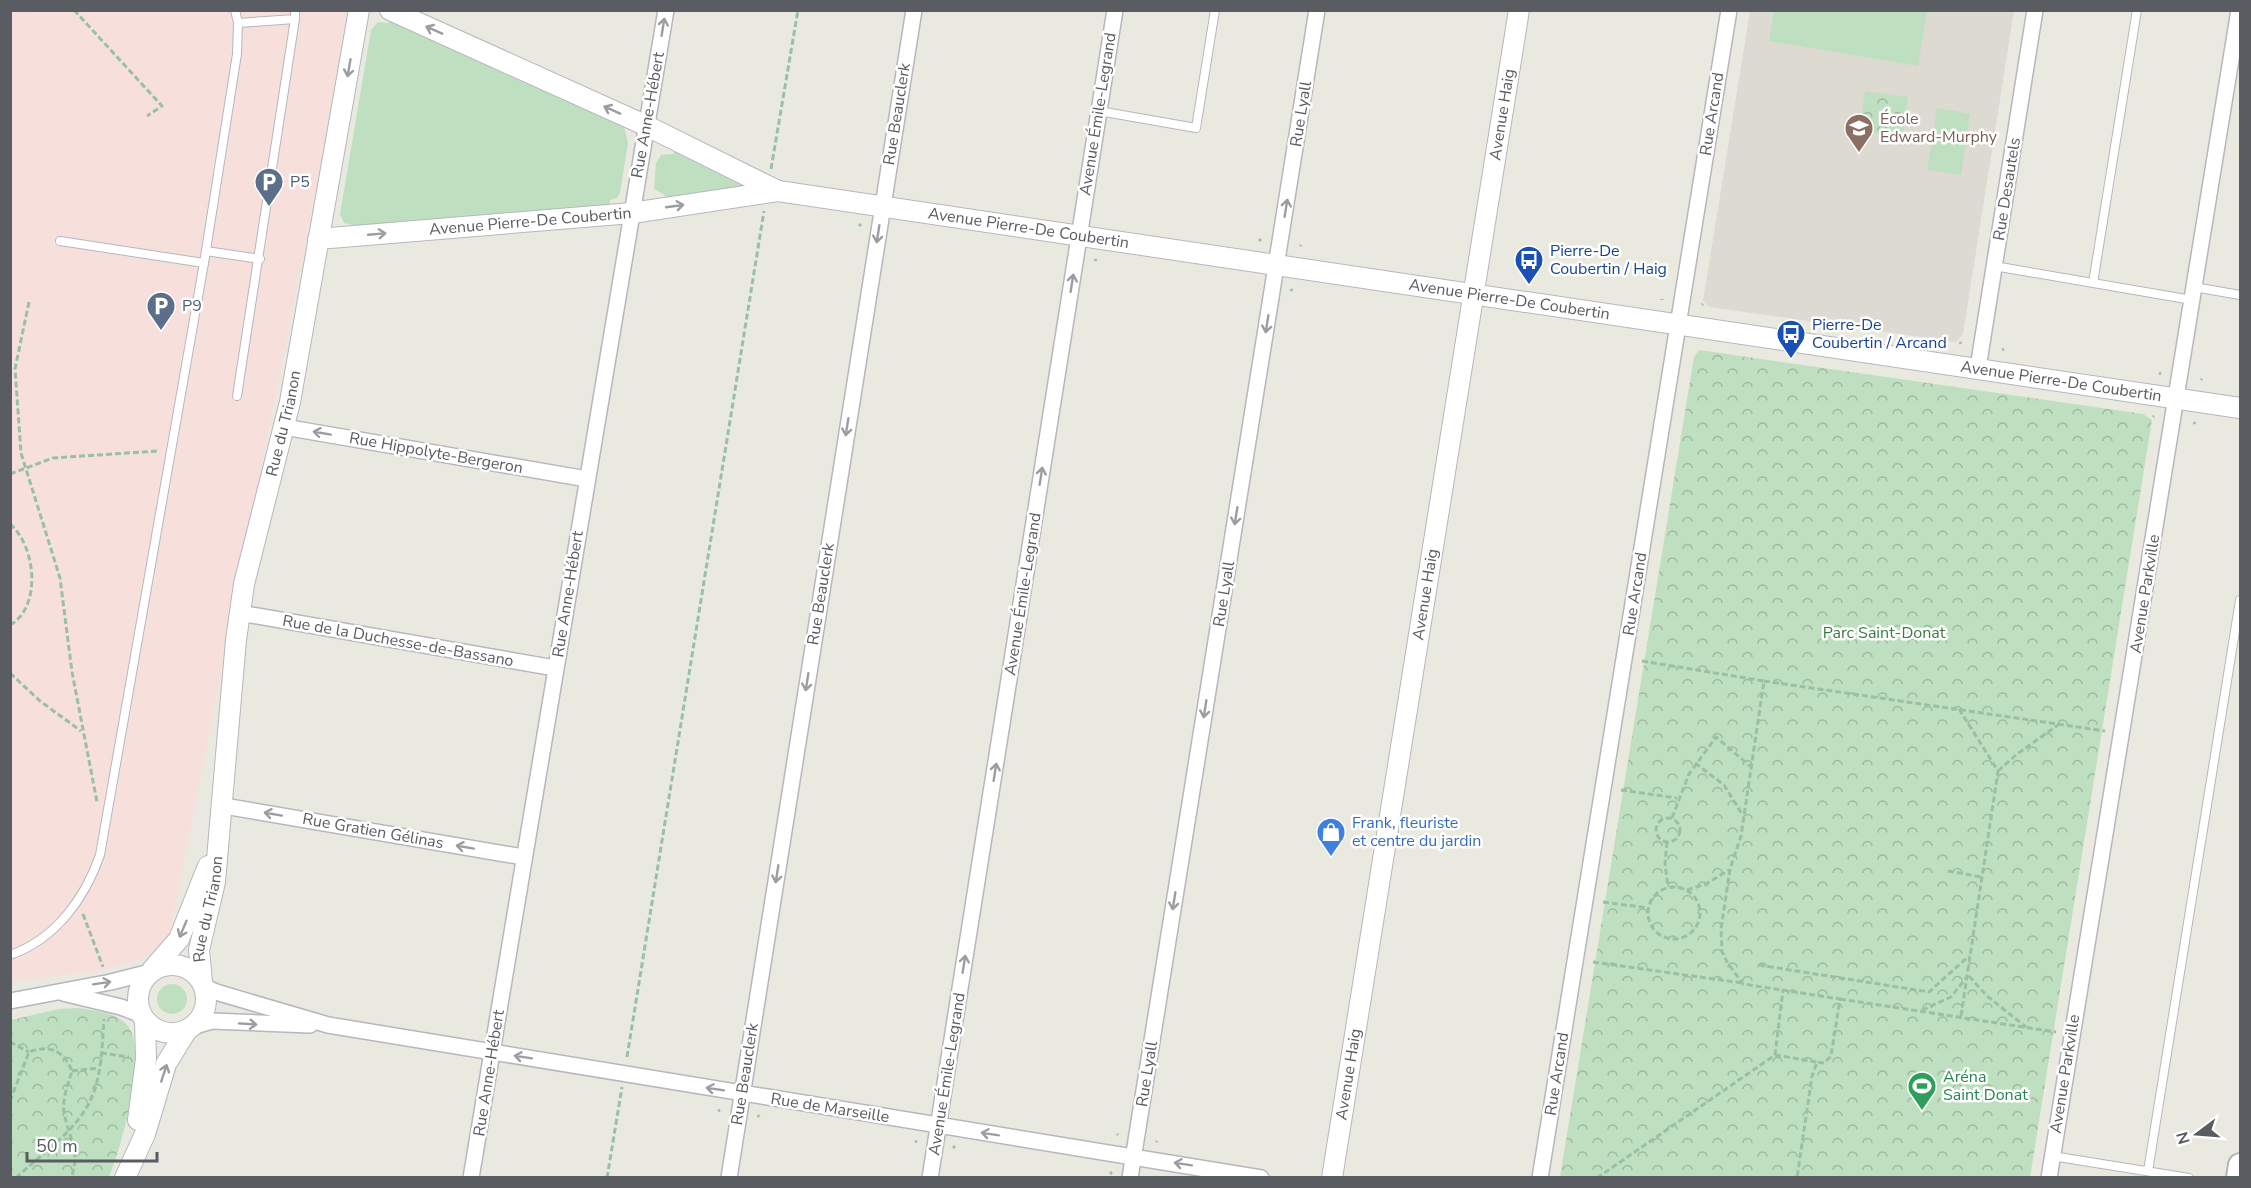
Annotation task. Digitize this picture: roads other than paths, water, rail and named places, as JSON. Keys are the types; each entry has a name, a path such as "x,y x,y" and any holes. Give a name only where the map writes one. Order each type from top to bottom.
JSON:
{"main road":[{"path":"2238,1178 2241,1165"}],"street":[{"name":"Rue du Trianon","path":"202,984 199,950 215,882 218,835 224,806 233,669 240,614 257,524 284,427 359,10"},
{"name":"Avenue Pierre-De Coubertin","path":"390,10 647,126 778,191"},
{"name":"Rue Anne-Hébert","path":"471,1178 666,10"},
{"name":"Rue Beauclerk","path":"729,1178 914,10"},
{"name":"Avenue Émile-Legrand","path":"930,1178 1115,10"},
{"name":"Rue Lyall","path":"1130,1178 1317,10"},
{"name":"Avenue Haig","path":"1332,1178 1519,10"},
{"name":"Rue Arcand","path":"1540,1178 1729,10"},
{"name":"Rue Desautels","path":"1978,368 2035,10"},
{"name":"Avenue Parkville","path":"2049,1178 2239,10"},
{"name":"Avenue Pierre-De Coubertin","path":"318,239 632,213 778,191 2241,408"},
{"name":"Rue Hippolyte-Bergeron","path":"284,427 587,479"},
{"name":"Rue de la Duchesse-de-Bassano","path":"240,614 555,668"},
{"name":"Rue Gratien Gélinas","path":"224,806 523,857"},
{"name":"Rue du Trianon","path":"151,971 179,939 218,835"},
{"path":"10,1000 111,982 164,965 179,965 193,972 202,984 206,998 203,1012 189,1028 166,1064 145,1134 127,1175"},
{"path":"127,1175 146,1059 144,1018 138,992 151,971"},
{"name":"Rue de Marseille","path":"202,984 216,992 328,1025 1261,1178"},
{"path":"54,991 121,1007 166,1032 189,1028"},
{"name":"Rue de Marseille","path":"189,1028 212,1021 328,1025"}],"lane":[{"path":"10,955 35,942 51,930 76,904 91,880 105,829 206,251 237,54 236,10"},
{"path":"1099,111 1196,128 1215,10"},
{"path":"2093,283 2137,10"},
{"path":"237,396 260,259 295,15 238,23"},
{"path":"60,241 204,263"},
{"path":"206,251 260,259"},
{"path":"1994,266 2093,283 2194,293 2241,295"},
{"path":"2148,1172 2241,600"},
{"path":"2052,1156 2189,1178"}],"place":[{"name":"École Edward-Murphy","path":"1859,154"},
{"name":"P5","path":"269,208"},
{"name":"Pierre-De Coubertin / Haig","path":"1529,286"},
{"name":"P9","path":"161,332"},
{"name":"Pierre-De Coubertin / Arcand","path":"1791,360"},
{"name":"Frank, fleuriste et centre du jardin","path":"1331,858"},
{"name":"Aréna Saint Donat","path":"1922,1112"}],"park label":[{"name":"Parc Saint-Donat","path":"1884,633"}]}
